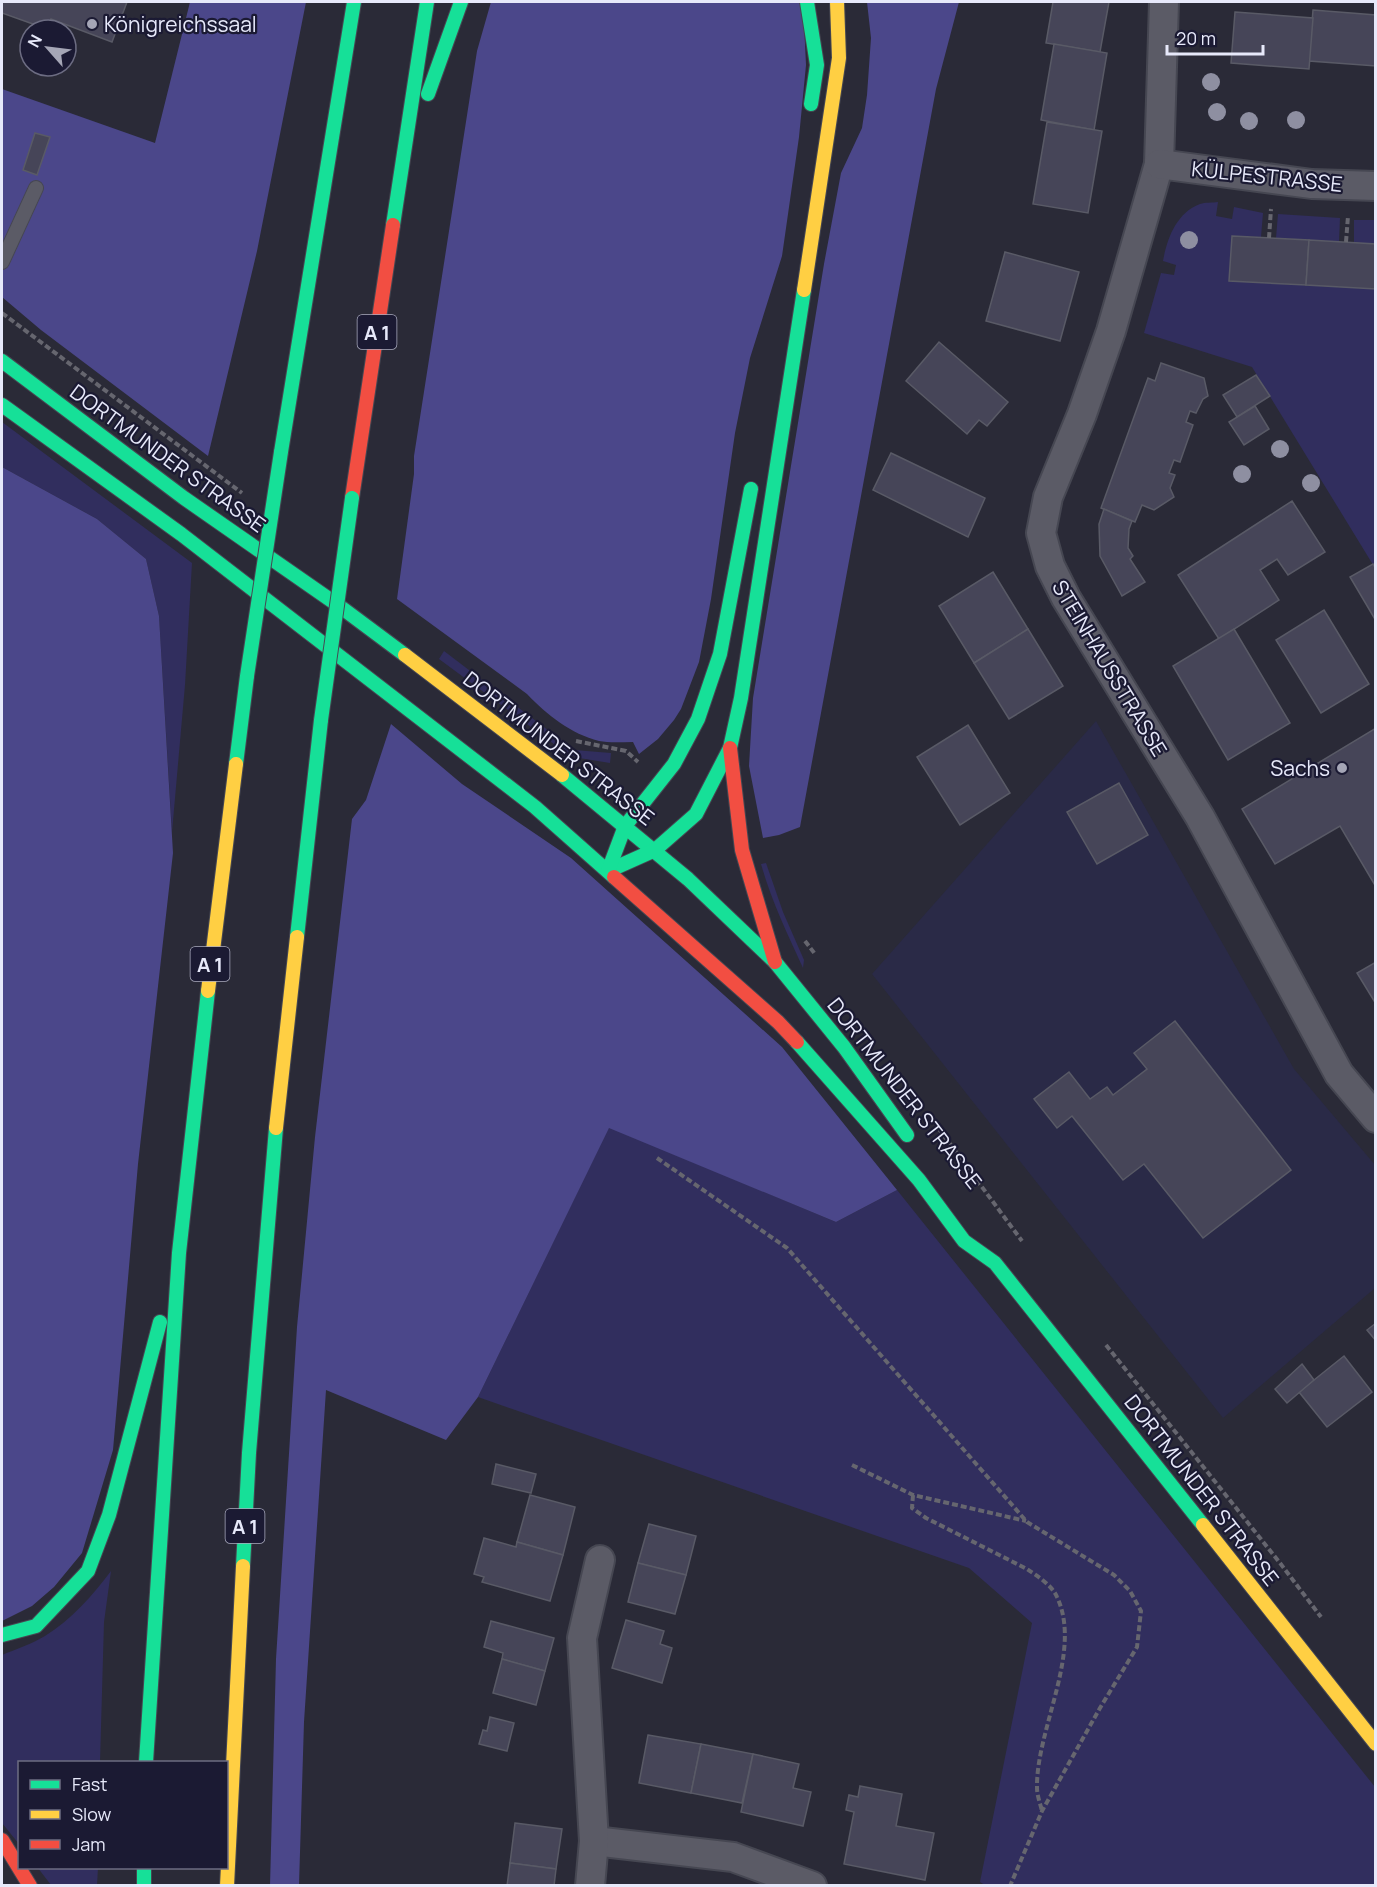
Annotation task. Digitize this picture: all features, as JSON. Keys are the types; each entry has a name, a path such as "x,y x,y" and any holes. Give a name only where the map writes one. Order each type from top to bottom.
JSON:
{"main road":[{"name":"A 1","path":"146,1761 179,1253 212,951 246,676 354,2"},
{"name":"A 1","path":"228,1866 249,1453 271,1178 321,720 427,2"},
{"path":"402,166 461,2"},
{"path":"807,2 817,65 809,123"},
{"path":"608,871 655,850 696,814 730,748 741,698 839,58 837,2"},
{"name":"DORTMUNDER STRASSE","path":"2,361 184,498 342,608 539,756 655,850 775,962 844,1047 895,1121 918,1148"},
{"name":"DORTMUNDER STRASSE","path":"2,405 181,534 535,807 778,1022 912,1171 964,1240 995,1263 1376,1744"},
{"path":"608,871 626,826 674,764 698,719 710,689 720,654 753,476"},
{"path":"730,748 742,850 775,962"},
{"name":"DORTMUNDER STRASSE","path":"988,1241 995,1263"},
{"path":"2,1635 36,1626 88,1571 109,1515 179,1253"},
{"path":"2,1840 18,1866"},
{"path":"20,1869 30,1886"},
{"path":"144,1869 144,1886"},
{"name":"A 1","path":"227,1886 228,1869"}],"street":[{"name":"STEINHAUSSTRASSE","path":"1164,2 1158,164 1112,331 1082,414 1048,497 1041,533 1050,566 1066,598 1200,817 1339,1074 1376,1118"},
{"name":"KÜLPESTRASSE","path":"1158,164 1312,184 1376,186"},
{"path":"590,1886 594,1841 582,1638 600,1560"},
{"path":"594,1841 733,1857 812,1886"}],"lane":[{"path":"2,262 36,188"}],"path":[{"path":"657,1158 787,1248 1026,1522"},
{"path":"852,1465 913,1495 1026,1522 1114,1575 1130,1591 1141,1611 1137,1647 1042,1811 1010,1886"},
{"path":"913,1495 912,1508 926,1518 1027,1569 1056,1594 1065,1618 1064,1655 1039,1758 1036,1790 1042,1811"}],"shaded area":[{"path":"190,2 306,2 257,251 208,456 41,330 2,297 2,89 155,143"},
{"path":"491,2 803,2 806,65 799,137 782,256 750,358 735,433 711,599 699,662 681,709 674,720 658,739 639,754 633,742 599,741 579,734 560,723 527,694 397,599 414,474 414,456 477,51"},
{"path":"867,2 959,2 936,89 800,827 763,838 749,766 753,698 841,173 862,128 871,38"},
{"path":"1218,202 1216,216 1232,219 1234,207 1263,213 1261,237 1232,236 1230,281 1375,289 1375,568 1252,367 1144,333 1161,273 1174,275 1176,265 1163,261 1174,228 1192,208 1202,203"},
{"path":"1278,214 1340,218 1339,242 1276,238"},
{"path":"1354,220 1375,220 1375,244 1354,243"},
{"path":"2,422 192,563 185,685 172,832 159,616 146,559 97,519 2,467"},
{"path":"2,467 97,519 146,559 159,616 173,853 138,1164 113,1450 82,1553 54,1587 32,1606 2,1621"},
{"path":"444,651 574,750 611,753 610,763 579,758 566,753 439,659"},
{"path":"1096,721 1294,1069 1375,1165 1375,1288 1223,1418 872,974"},
{"path":"391,724 462,784 571,858 782,1047 897,1190 836,1222 609,1128 478,1397 446,1440 326,1390 304,1722 299,1885 270,1886 276,1659 297,1327 315,1137 352,819 366,800"},
{"path":"766,863 783,912 804,960 803,968 770,891 761,864"},
{"path":"609,1127 836,1222 897,1190 1375,1787 1375,1885 985,1885 980,1882 1032,1623 969,1568 478,1397"},
{"path":"111,1571 104,1622 100,1761 18,1761 18,1843 2,1823 2,1655 35,1642 55,1630 97,1589"},
{"path":"39,1869 98,1869 97,1885 51,1885"}],"building":[{"name":"Königreichssaal","path":"2,2 127,2 112,42 78,29 78,18 18,19 2,13"},
{"path":"1053,2 1109,2 1100,52 1046,43"},
{"path":"1313,10 1376,15 1376,66 1309,61"},
{"path":"1235,12 1313,18 1309,69 1231,63"},
{"path":"1054,44 1107,53 1094,130 1041,120"},
{"path":"1047,122 1102,131 1088,213 1033,204"},
{"path":"35,133 50,137 37,175 23,170"},
{"path":"1232,236 1309,240 1306,285 1229,281"},
{"path":"1309,240 1376,244 1376,289 1306,285"},
{"path":"1005,252 1079,272 1060,341 986,321"},
{"path":"939,342 1008,402 987,426 979,420 967,434 906,381"},
{"path":"1161,363 1204,378 1208,396 1203,399 1196,413 1190,411 1186,422 1193,425 1180,462 1174,460 1169,473 1175,475 1170,488 1174,497 1154,510 1142,505 1135,522 1101,508 1148,378 1155,381"},
{"path":"1256,375 1270,396 1237,417 1223,395"},
{"path":"1255,406 1269,429 1244,445 1229,422"},
{"path":"891,453 985,498 968,537 873,490"},
{"path":"1292,501 1325,552 1288,575 1277,559 1260,570 1279,600 1219,639 1178,575"},
{"path":"1104,509 1132,521 1128,548 1133,556 1130,559 1145,582 1122,596 1100,556 1099,524"},
{"path":"1373,564 1376,569 1376,621 1350,577"},
{"path":"993,572 1028,629 974,663 939,606"},
{"path":"1324,610 1369,684 1321,713 1276,640"},
{"path":"1028,629 1063,686 1009,719 974,663"},
{"path":"1234,629 1290,723 1228,760 1173,666"},
{"path":"968,725 1010,793 960,825 917,757"},
{"name":"Sachs","path":"1376,728 1376,887 1340,826 1275,864 1242,809"},
{"path":"1119,783 1148,835 1097,864 1067,812"},
{"path":"1376,962 1376,1004 1357,973"},
{"path":"1175,1021 1291,1170 1203,1238 1144,1164 1123,1180 1072,1116 1057,1128 1034,1099 1069,1072 1090,1099 1107,1087 1113,1095 1147,1069 1134,1053"},
{"path":"1376,1323 1376,1341 1367,1330"},
{"path":"1344,1356 1372,1392 1327,1427 1299,1392"},
{"path":"1302,1364 1314,1380 1287,1403 1275,1389"},
{"path":"496,1464 536,1474 531,1493 492,1484"},
{"path":"530,1495 575,1507 563,1555 517,1542"},
{"path":"649,1524 696,1536 686,1575 638,1563"},
{"path":"484,1538 516,1547 517,1542 563,1555 550,1601 482,1582 484,1577 474,1574"},
{"path":"638,1563 686,1575 675,1614 628,1602"},
{"path":"626,1620 664,1631 660,1644 672,1648 662,1683 612,1668"},
{"path":"491,1621 554,1638 545,1671 502,1659 503,1653 484,1647"},
{"path":"502,1659 545,1671 536,1705 493,1693"},
{"path":"490,1717 514,1723 507,1751 479,1744 483,1730 487,1731"},
{"path":"648,1735 701,1744 691,1793 639,1783"},
{"path":"701,1744 753,1754 742,1803 691,1793"},
{"path":"753,1754 799,1764 793,1788 811,1792 803,1826 741,1812"},
{"path":"860,1786 902,1794 896,1826 934,1833 925,1880 844,1864 854,1812 846,1810 849,1795 858,1797"},
{"path":"515,1823 562,1829 556,1869 510,1863"},
{"path":"510,1863 556,1869 554,1886 507,1886"}],"traffic: fast":[{"path":"281,452 354,2"},
{"path":"393,225 427,2"},
{"path":"428,94 461,2"},
{"path":"807,2 817,65 811,104"},
{"path":"608,871 655,850 696,814 730,748 741,698 804,290"},
{"path":"2,361 184,498 342,608 405,655"},
{"path":"2,405 181,534 535,807 614,877"},
{"path":"247,676 281,452"},
{"path":"608,871 625,826 674,764 698,719 720,654 751,489"},
{"path":"321,720 352,498"},
{"path":"236,764 247,676"},
{"path":"297,937 321,720"},
{"path":"562,775 688,879 775,962 844,1047 907,1135"},
{"path":"146,1761 179,1253 208,991"},
{"path":"797,1042 919,1180 964,1241 995,1263 1203,1525"},
{"path":"243,1566 249,1453 276,1128"},
{"path":"2,1635 36,1626 88,1571 109,1515 160,1322"},
{"path":"144,1869 144,1886"}],"traffic: slow":[{"path":"804,290 839,58 837,2"},
{"path":"405,655 562,775"},
{"path":"208,991 236,764"},
{"path":"276,1128 297,937"},
{"path":"1203,1525 1376,1744"},
{"path":"228,1866 243,1566"},
{"path":"227,1886 228,1869"}],"traffic: jam":[{"path":"352,498 393,225"},
{"path":"730,748 742,850 775,962"},
{"path":"614,877 778,1022 797,1042"},
{"path":"2,1840 18,1866"},
{"path":"20,1869 30,1886"}],"place":[{"name":"Königreichssaal","path":"92,24"},
{"name":"Sachs","path":"1342,768"}]}
